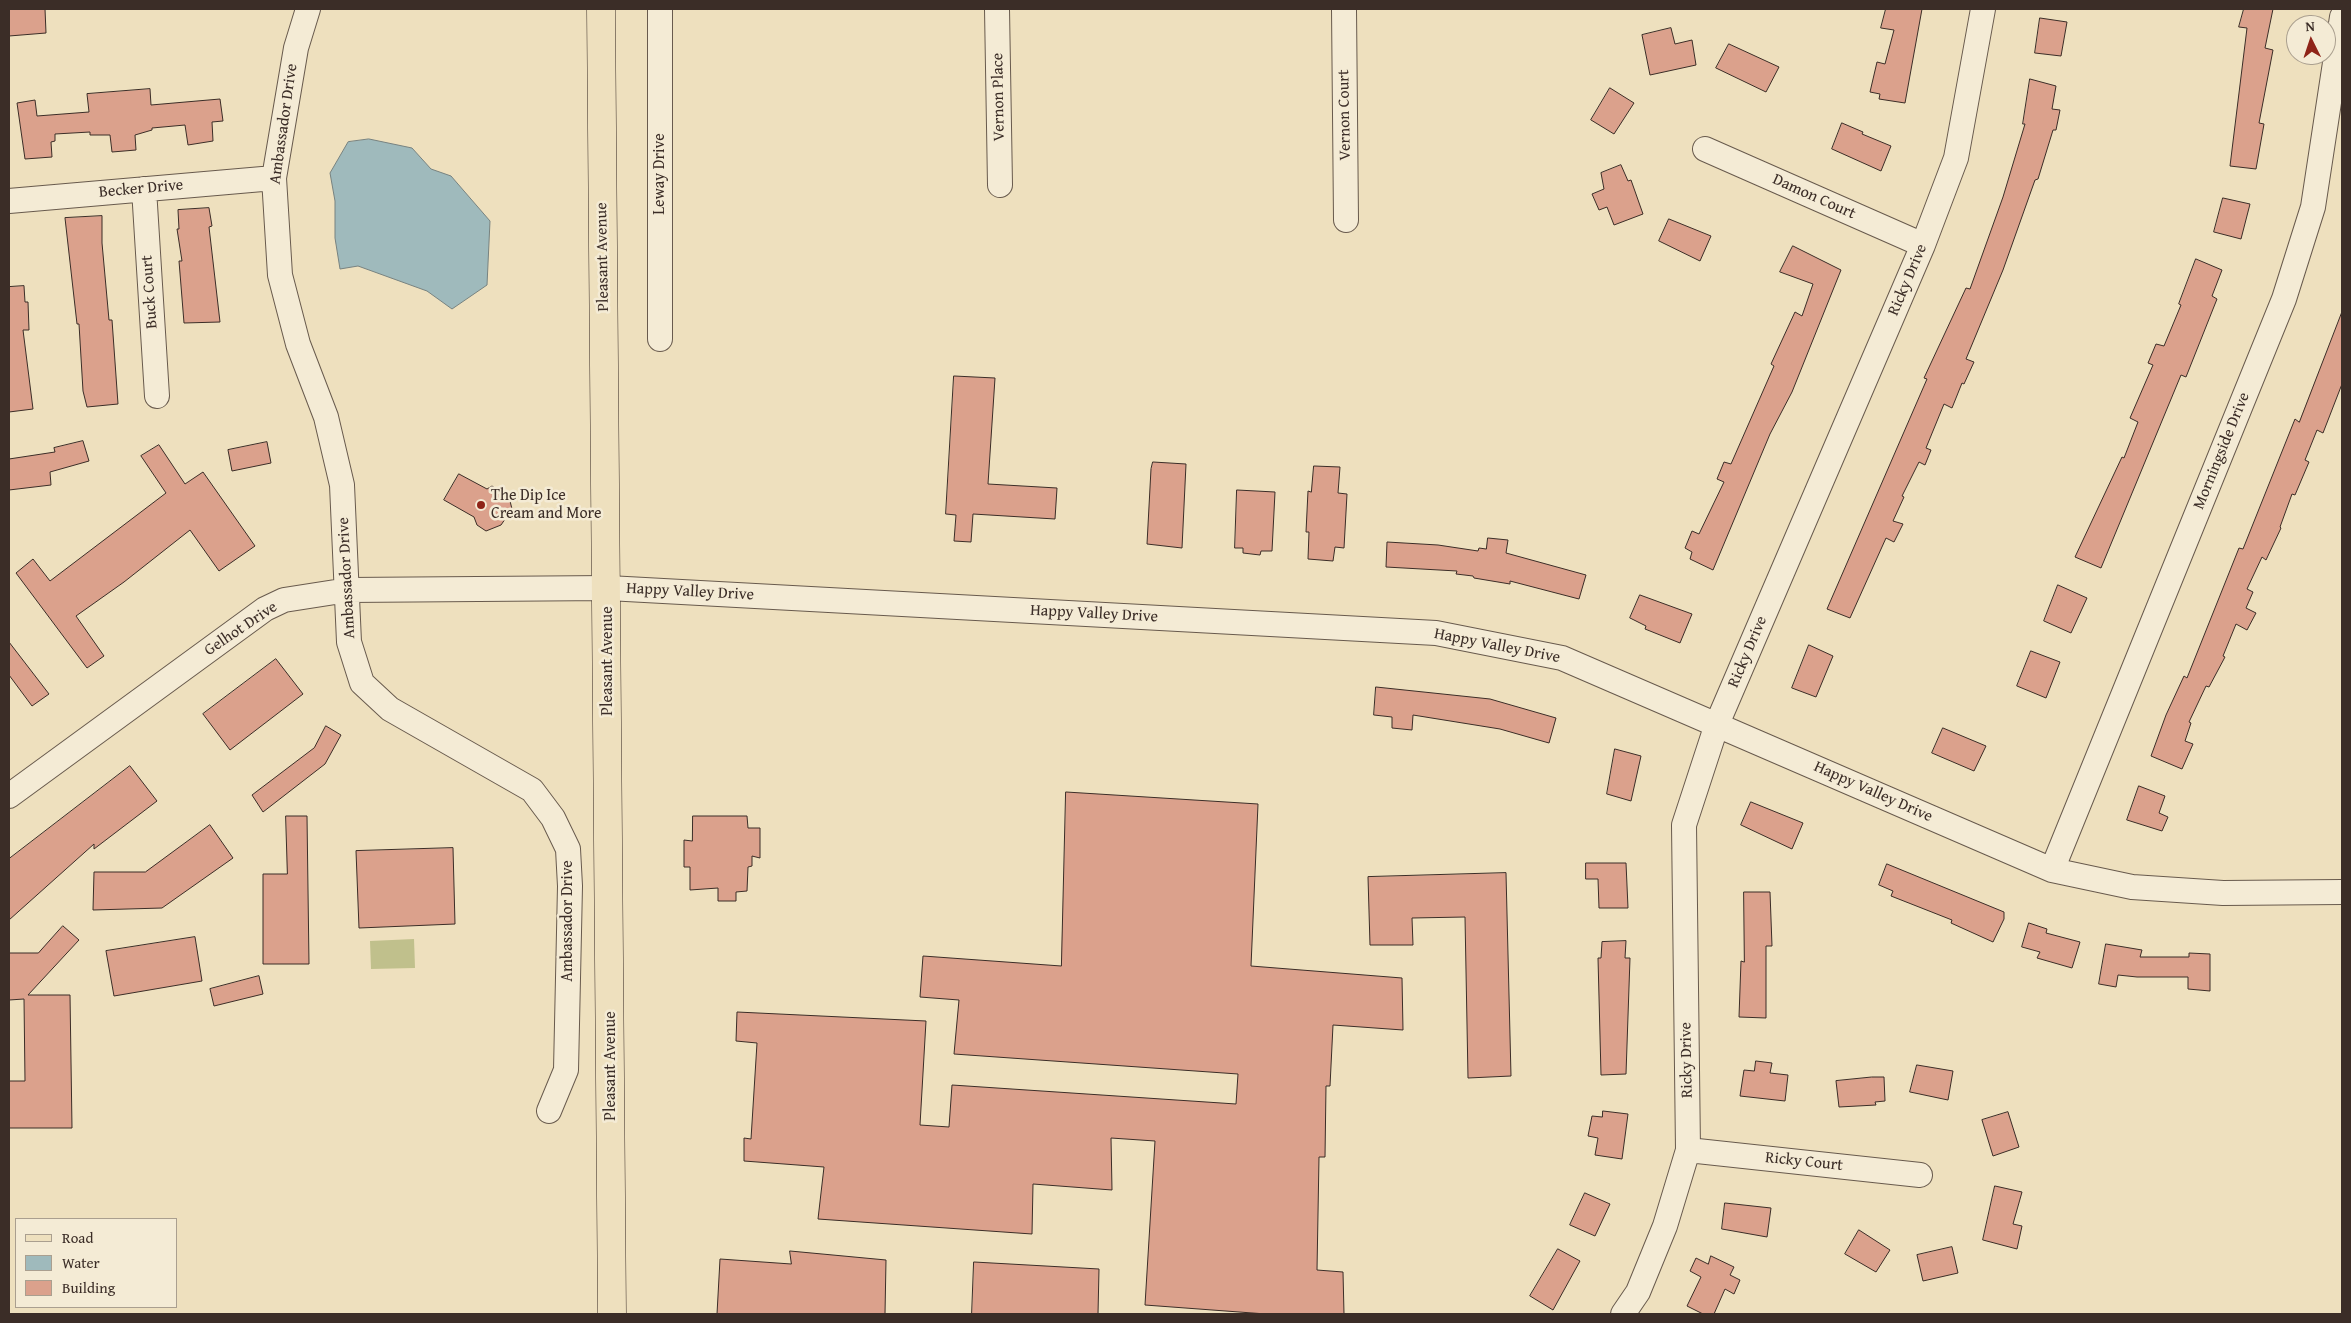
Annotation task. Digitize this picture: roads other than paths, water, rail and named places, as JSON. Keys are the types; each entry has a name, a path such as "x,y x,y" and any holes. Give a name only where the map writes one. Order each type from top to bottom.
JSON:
{"main road":[{"name":"Pleasant Avenue","path":"601,9 608,588 612,1314"}],"street":[{"name":"Ambassador Drive","path":"308,9 296,48 274,178 280,275 298,344 326,418 342,484 349,642 362,683 390,709 532,790 553,818 568,849 570,886 566,1070 549,1111"},
{"name":"Leway Drive","path":"660,9 660,339"},
{"name":"Vernon Place","path":"997,9 1000,185"},
{"name":"Vernon Court","path":"1344,9 1346,220"},
{"name":"Ricky Drive","path":"1623,1314 1638,1292 1665,1226 1688,1150 1684,825 1716,724 1923,245 1956,158 1983,9"},
{"name":"Morningside Drive","path":"2052,870 2284,299 2313,207 2342,17"},
{"name":"Damon Court","path":"1705,148 1923,245"},
{"name":"Becker Drive","path":"9,201 274,178"},
{"name":"Buck Court","path":"144,188 157,396"},
{"name":"Gelhot Drive","path":"9,796 265,608 284,600 348,590 608,588"},
{"name":"Happy Valley Drive","path":"608,588 1436,633 1562,658 2052,870 2132,887 2223,893 2342,892"},
{"name":"Ricky Court","path":"1688,1150 1920,1175"}],"water":[{"path":"369,139 412,148 431,169 451,176 490,221 487,285 452,309 427,291 358,266 340,269 335,238 335,201 330,173 348,142"}],"place":[{"name":"The Dip Ice Cream and More","path":"481,505"}]}
